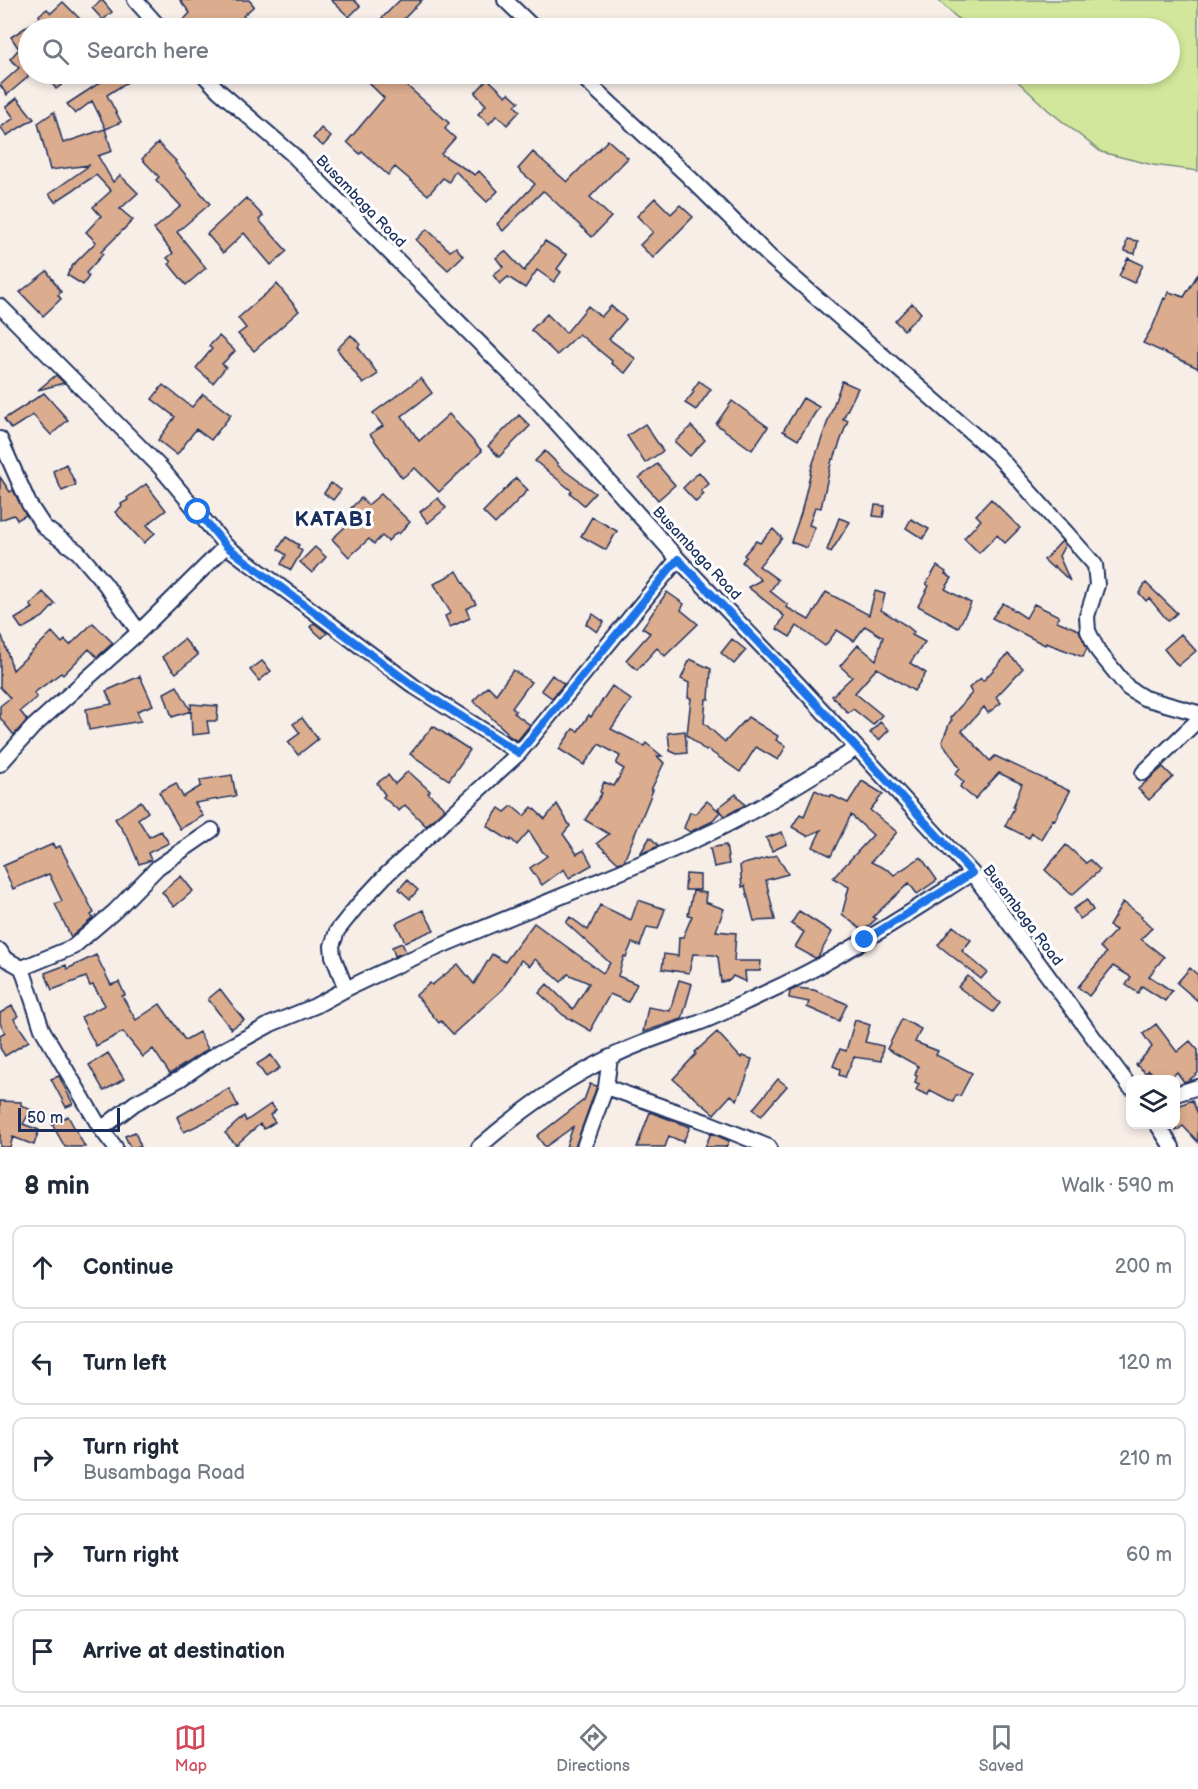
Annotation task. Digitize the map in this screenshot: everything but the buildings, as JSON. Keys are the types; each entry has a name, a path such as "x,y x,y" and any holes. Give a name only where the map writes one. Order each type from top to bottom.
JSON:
{"street":[{"path":"135,0 151,18"},
{"path":"505,0 524,18"},
{"name":"Busambaga Road","path":"212,84 292,154 540,403 678,559 972,873 1126,1080"},
{"path":"590,84 770,256 997,455 1095,565 1097,585 1088,616 1088,631 1098,651 1128,688 1144,698 1198,713"},
{"path":"0,306 160,467 226,546 415,687 519,753"},
{"path":"0,439 29,504 44,527 78,552 105,584 139,632"},
{"path":"0,764 33,727 139,632 226,546"},
{"path":"346,989 333,956 337,931 386,875 519,753 678,559"},
{"path":"1143,773 1198,720"},
{"path":"101,1129 135,1103 180,1079 218,1053 271,1024 315,1006 402,962 700,838 779,796 857,748"},
{"path":"22,968 73,947 116,911 158,867 212,830"},
{"path":"479,1147 565,1083 610,1057 762,995 865,940 972,873"},
{"path":"0,951 4,958 22,968 42,1029 114,1147"},
{"path":"584,1147 606,1088 610,1057"},
{"path":"1180,1093 1198,1087"},
{"path":"606,1088 709,1123 769,1147"},
{"path":"1160,1129 1172,1147"}],"green space":[{"path":"938,0 1198,0 1198,171 1153,165 1101,152 1048,110 1021,84 1180,84 1180,18 957,18"}],"district":[{"name":"KATABI","path":"334,519"}],"route":[{"path":"198,512 226,546 332,626 415,687 519,753 678,559 797,683 972,873 865,940"}]}
